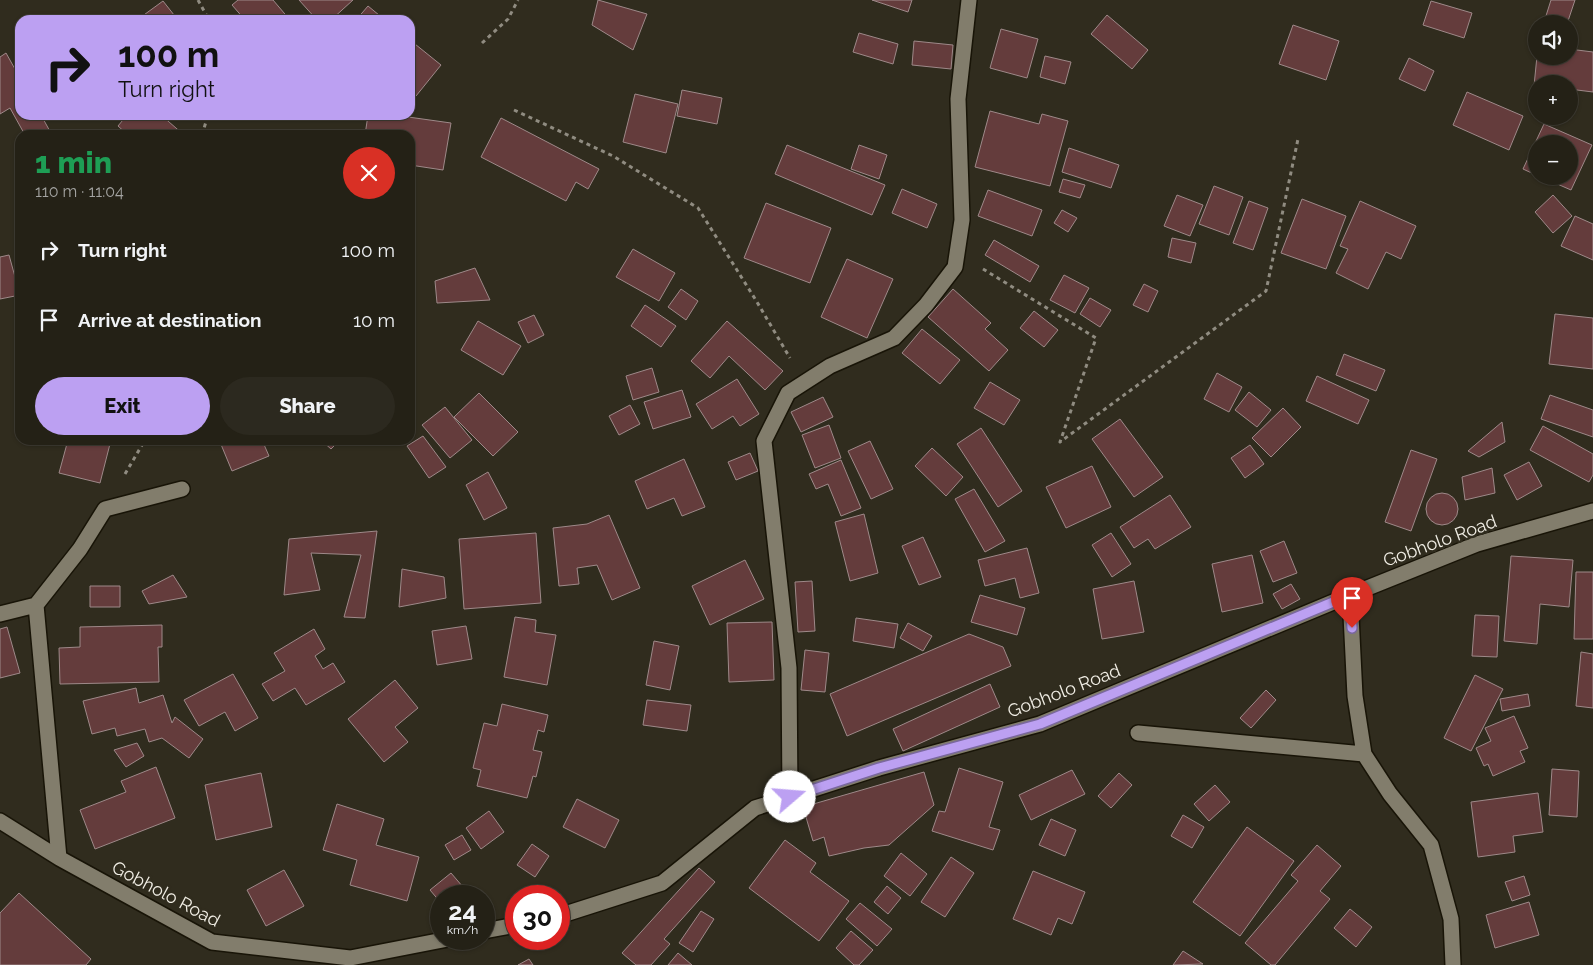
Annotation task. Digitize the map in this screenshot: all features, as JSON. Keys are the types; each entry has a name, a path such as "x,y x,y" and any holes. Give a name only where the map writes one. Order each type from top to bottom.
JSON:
{"street":[{"path":"790,797 790,668 764,441 788,393 830,366 894,338 926,305 955,267 962,220 958,99 969,0"},
{"path":"0,614 36,605 80,549 105,509 182,489"},
{"name":"Gobholo Road","path":"570,912 662,883 755,808 879,768 1040,724 1477,544 1593,511"},
{"path":"1350,595 1355,696 1364,754 1390,794 1431,845 1451,919 1453,965"},
{"path":"36,605 59,858"},
{"path":"1138,734 1364,754"},
{"name":"Gobholo Road","path":"0,821 59,858 212,942 350,958 430,942"}],"path":[{"path":"198,0 206,15"},
{"path":"482,43 508,19 518,0"},
{"path":"514,110 613,156 698,208 757,302 804,383"},
{"path":"957,253 1096,338 1060,442 1266,291 1298,139"}],"building":[{"path":"238,0 273,0 286,15 241,15 232,5"},
{"path":"299,0 353,0 336,15 312,15"},
{"path":"598,0 647,14 633,50 592,25"},
{"path":"872,0 912,0 908,12"},
{"path":"1551,0 1575,0 1570,15 1546,15"},
{"path":"163,1 174,15 144,15"},
{"path":"1431,1 1472,13 1464,38 1423,25"},
{"path":"368,6 379,15 360,15"},
{"path":"1107,15 1148,50 1132,69 1091,34"},
{"path":"1293,25 1339,41 1326,80 1279,64"},
{"path":"1001,29 1038,39 1027,78 990,68"},
{"path":"859,33 898,44 893,64 853,52"},
{"path":"914,41 953,45 951,69 912,65"},
{"path":"415,44 441,65 415,95"},
{"path":"1578,50 1593,52 1593,92 1578,90 1578,75 1535,75 1536,65 1578,65"},
{"path":"6,53 15,69 15,117 10,108 0,114 0,57"},
{"path":"1045,56 1071,62 1065,84 1040,77"},
{"path":"1409,58 1434,71 1425,91 1399,79"},
{"path":"682,90 722,98 717,124 677,116"},
{"path":"1467,92 1523,116 1509,150 1453,125"},
{"path":"635,94 678,104 666,153 623,142"},
{"path":"990,111 1039,124 1042,114 1068,121 1050,186 975,167"},
{"path":"415,118 451,123 443,170 415,166 415,130 366,130 367,120 415,120"},
{"path":"501,118 599,169 588,189 576,182 566,201 481,157"},
{"path":"17,120 44,120 49,130 22,130"},
{"path":"123,120 167,120 178,130 122,130 118,126"},
{"path":"1544,125 1546,125 1569,135 1539,135"},
{"path":"1578,139 1592,145 1578,175"},
{"path":"787,145 885,185 872,215 775,174"},
{"path":"859,145 887,155 879,179 851,169"},
{"path":"1069,148 1119,165 1111,188 1062,172"},
{"path":"1528,158 1528,171 1523,169"},
{"path":"1063,179 1085,185 1080,198 1059,192"},
{"path":"1560,185 1573,185 1571,190"},
{"path":"1214,186 1243,197 1229,235 1199,224"},
{"path":"902,189 937,204 927,228 892,213"},
{"path":"988,190 1042,210 1032,236 978,216"},
{"path":"1177,195 1203,205 1190,236 1164,226"},
{"path":"1553,195 1572,216 1553,233 1535,212"},
{"path":"1302,199 1346,216 1326,269 1281,253"},
{"path":"1249,201 1268,208 1253,250 1233,243"},
{"path":"1360,201 1416,226 1401,259 1386,252 1368,289 1336,273 1348,249 1340,246"},
{"path":"766,203 831,228 810,283 744,258"},
{"path":"1062,210 1077,218 1068,232 1054,223"},
{"path":"1575,216 1593,224 1593,260 1561,246"},
{"path":"1172,238 1196,243 1191,263 1168,257"},
{"path":"994,240 1039,266 1030,282 985,255"},
{"path":"633,249 675,273 659,301 616,277"},
{"path":"9,255 15,277 15,296 0,299 0,257"},
{"path":"847,259 893,279 867,338 821,317"},
{"path":"475,268 490,300 437,303 435,281"},
{"path":"1064,275 1089,288 1075,313 1050,300"},
{"path":"1144,284 1158,291 1148,312 1133,305"},
{"path":"681,289 698,301 686,320 668,307"},
{"path":"953,289 991,323 985,329 1008,350 989,371 928,317"},
{"path":"1090,298 1111,310 1100,327 1080,314"},
{"path":"645,305 676,326 661,347 631,326"},
{"path":"1034,311 1058,330 1044,347 1020,328"},
{"path":"1555,314 1593,318 1593,369 1549,364"},
{"path":"534,315 544,335 528,343 518,322"},
{"path":"478,321 521,346 503,375 461,350"},
{"path":"727,321 783,371 765,390 729,356 710,378 691,361"},
{"path":"922,329 960,360 940,384 902,353"},
{"path":"1344,354 1385,370 1376,391 1336,375"},
{"path":"652,368 659,392 633,400 626,376"},
{"path":"1217,373 1242,387 1229,412 1204,399"},
{"path":"1317,376 1369,400 1358,424 1306,401"},
{"path":"737,379 759,414 740,426 733,416 712,429 696,404"},
{"path":"990,382 1020,400 1004,425 974,408"},
{"path":"682,390 691,417 653,429 644,402"},
{"path":"1249,392 1271,410 1257,427 1235,410"},
{"path":"479,393 518,432 493,456 454,417"},
{"path":"1550,395 1593,410 1593,437 1541,419"},
{"path":"823,397 833,417 801,432 791,412"},
{"path":"630,405 640,424 619,435 609,416"},
{"path":"445,407 472,440 450,458 422,425"},
{"path":"1283,408 1301,427 1271,457 1252,438"},
{"path":"1120,419 1163,477 1134,497 1092,439"},
{"path":"1502,422 1505,442 1479,457 1468,451"},
{"path":"829,425 841,458 815,468 802,435"},
{"path":"1543,426 1593,454 1593,475 1589,482 1530,450"},
{"path":"981,428 1022,491 998,507 957,444"},
{"path":"423,436 446,467 429,478 407,446 415,445 415,441"},
{"path":"870,441 893,489 871,499 848,451"},
{"path":"67,445 110,445 100,483 59,473"},
{"path":"221,445 264,445 269,456 232,471"},
{"path":"327,445 335,445 331,449"},
{"path":"1250,445 1264,464 1245,478 1231,458"},
{"path":"932,448 963,477 946,496 915,466"},
{"path":"1411,450 1437,459 1411,531 1385,522"},
{"path":"750,453 758,471 736,480 728,462"},
{"path":"684,459 705,507 682,516 674,498 647,509 635,481"},
{"path":"841,460 861,508 841,516 828,484 816,489 809,474"},
{"path":"1529,462 1542,486 1517,500 1504,475"},
{"path":"1092,466 1111,507 1066,528 1046,487"},
{"path":"1492,468 1495,493 1465,500 1462,477"},
{"path":"488,472 507,508 484,520 466,485"},
{"path":"974,489 1005,541 985,552 955,499"},
{"path":"1442,493 1453,498 1458,509 1453,520 1442,525 1431,520 1426,509 1431,498"},
{"path":"1170,495 1191,527 1155,549 1148,539 1134,548 1120,527"},
{"path":"864,514 878,573 850,581 835,522"},
{"path":"609,515 640,588 612,600 597,565 577,568 579,584 559,586 553,528 587,524"},
{"path":"377,531 365,618 344,617 361,555 311,553 320,590 284,595 289,539"},
{"path":"536,533 541,603 464,609 459,539"},
{"path":"1111,533 1131,564 1112,577 1092,545"},
{"path":"923,537 941,577 919,585 902,546"},
{"path":"1284,541 1297,573 1273,582 1260,551"},
{"path":"1027,548 1039,593 1020,598 1015,578 985,586 978,560"},
{"path":"1252,555 1263,603 1222,612 1212,564"},
{"path":"1511,556 1573,560 1569,607 1540,604 1537,644 1504,641"},
{"path":"745,560 764,599 710,625 692,586"},
{"path":"402,569 444,577 446,598 399,607"},
{"path":"1576,572 1593,572 1593,639 1574,639"},
{"path":"173,575 187,597 149,604 142,591"},
{"path":"812,581 815,631 798,632 795,582"},
{"path":"1134,581 1144,632 1102,639 1093,589"},
{"path":"1291,584 1300,599 1282,609 1273,594"},
{"path":"90,586 120,586 120,607 90,607"},
{"path":"980,595 1025,608 1017,635 971,622"},
{"path":"1475,615 1499,616 1497,657 1472,656"},
{"path":"515,617 536,620 535,632 556,635 547,685 504,677"},
{"path":"856,618 898,624 894,648 853,641"},
{"path":"772,622 774,680 729,682 727,623"},
{"path":"908,623 932,636 923,651 900,638"},
{"path":"162,625 162,647 158,647 159,682 60,684 59,648 80,647 80,627"},
{"path":"466,626 472,659 437,665 432,631"},
{"path":"7,627 20,673 0,678 0,629"},
{"path":"314,629 325,649 315,656 323,669 333,663 345,682 306,705 295,688 273,701 262,684 285,671 274,653"},
{"path":"969,634 1003,647 1011,666 847,736 830,694"},
{"path":"654,641 679,646 670,690 646,685"},
{"path":"805,650 829,653 825,692 801,690"},
{"path":"1581,652 1593,654 1593,708 1576,706"},
{"path":"233,674 258,718 235,731 225,712 199,726 184,700"},
{"path":"1475,675 1503,689 1471,751 1444,738"},
{"path":"395,680 418,708 395,727 408,742 384,762 348,719"},
{"path":"990,684 1000,707 903,751 893,729"},
{"path":"136,688 139,703 163,695 172,723 175,717 203,739 189,758 162,738 149,742 145,729 117,736 115,728 92,734 83,701"},
{"path":"1266,690 1276,700 1251,728 1240,718"},
{"path":"1528,694 1530,706 1502,711 1500,699"},
{"path":"647,700 691,705 687,731 643,725"},
{"path":"502,704 548,715 544,732 538,730 533,750 542,752 536,777 533,776 527,798 477,786 481,770 473,768 484,723 497,726"},
{"path":"1514,716 1528,748 1520,751 1525,762 1493,776 1488,764 1484,766 1476,748 1491,741 1485,728"},
{"path":"137,743 144,756 126,767 114,750"},
{"path":"156,767 175,818 95,849 80,810 126,792 121,781"},
{"path":"959,768 1003,782 989,827 1000,830 993,850 932,831 939,811 945,812"},
{"path":"1552,769 1579,771 1577,817 1549,815"},
{"path":"1072,770 1085,794 1031,820 1019,795"},
{"path":"924,772 934,805 889,845 864,848 829,856 824,837 813,841 803,807"},
{"path":"261,773 272,827 216,840 205,785"},
{"path":"1119,773 1132,785 1111,808 1098,796"},
{"path":"1215,785 1230,802 1209,821 1194,804"},
{"path":"1538,793 1543,832 1513,836 1515,852 1478,857 1471,802"},
{"path":"577,799 619,820 605,848 563,827"},
{"path":"337,804 384,819 376,845 419,857 407,901 350,885 357,860 323,850"},
{"path":"489,811 504,832 481,849 466,828"},
{"path":"1183,815 1204,827 1192,848 1171,836"},
{"path":"1051,819 1076,830 1065,856 1039,845"},
{"path":"1247,827 1294,861 1240,936 1193,902"},
{"path":"462,835 471,850 454,860 445,845"},
{"path":"785,840 816,863 810,872 849,901 819,941 749,888"},
{"path":"532,844 549,856 535,877 517,865"},
{"path":"1317,845 1341,866 1320,891 1330,899 1275,965 1271,965 1245,943 1298,881 1291,875"},
{"path":"901,853 927,874 910,896 884,876"},
{"path":"951,857 974,873 945,917 921,902"},
{"path":"699,868 715,882 664,939 670,944 651,965 636,965 622,953"},
{"path":"284,870 304,906 266,926 247,890"},
{"path":"1033,871 1085,892 1072,924 1058,918 1051,935 1013,919"},
{"path":"451,873 461,885 436,885"},
{"path":"1524,876 1530,895 1512,901 1505,882"},
{"path":"887,886 901,898 888,914 874,902"},
{"path":"19,893 91,959 86,965 0,965 0,913"},
{"path":"1529,902 1539,935 1495,948 1486,915"},
{"path":"860,903 892,929 877,946 846,919"},
{"path":"1350,909 1372,927 1356,947 1334,928"},
{"path":"701,911 714,919 693,952 679,943"},
{"path":"851,931 873,950 859,965 854,965 836,948"},
{"path":"1183,951 1203,964 1173,965"},
{"path":"678,953 692,965 668,965"},
{"path":"529,959 533,965 518,965"}],"route":[{"path":"790,797 879,768 1040,724 1350,595 1352,628"}]}
